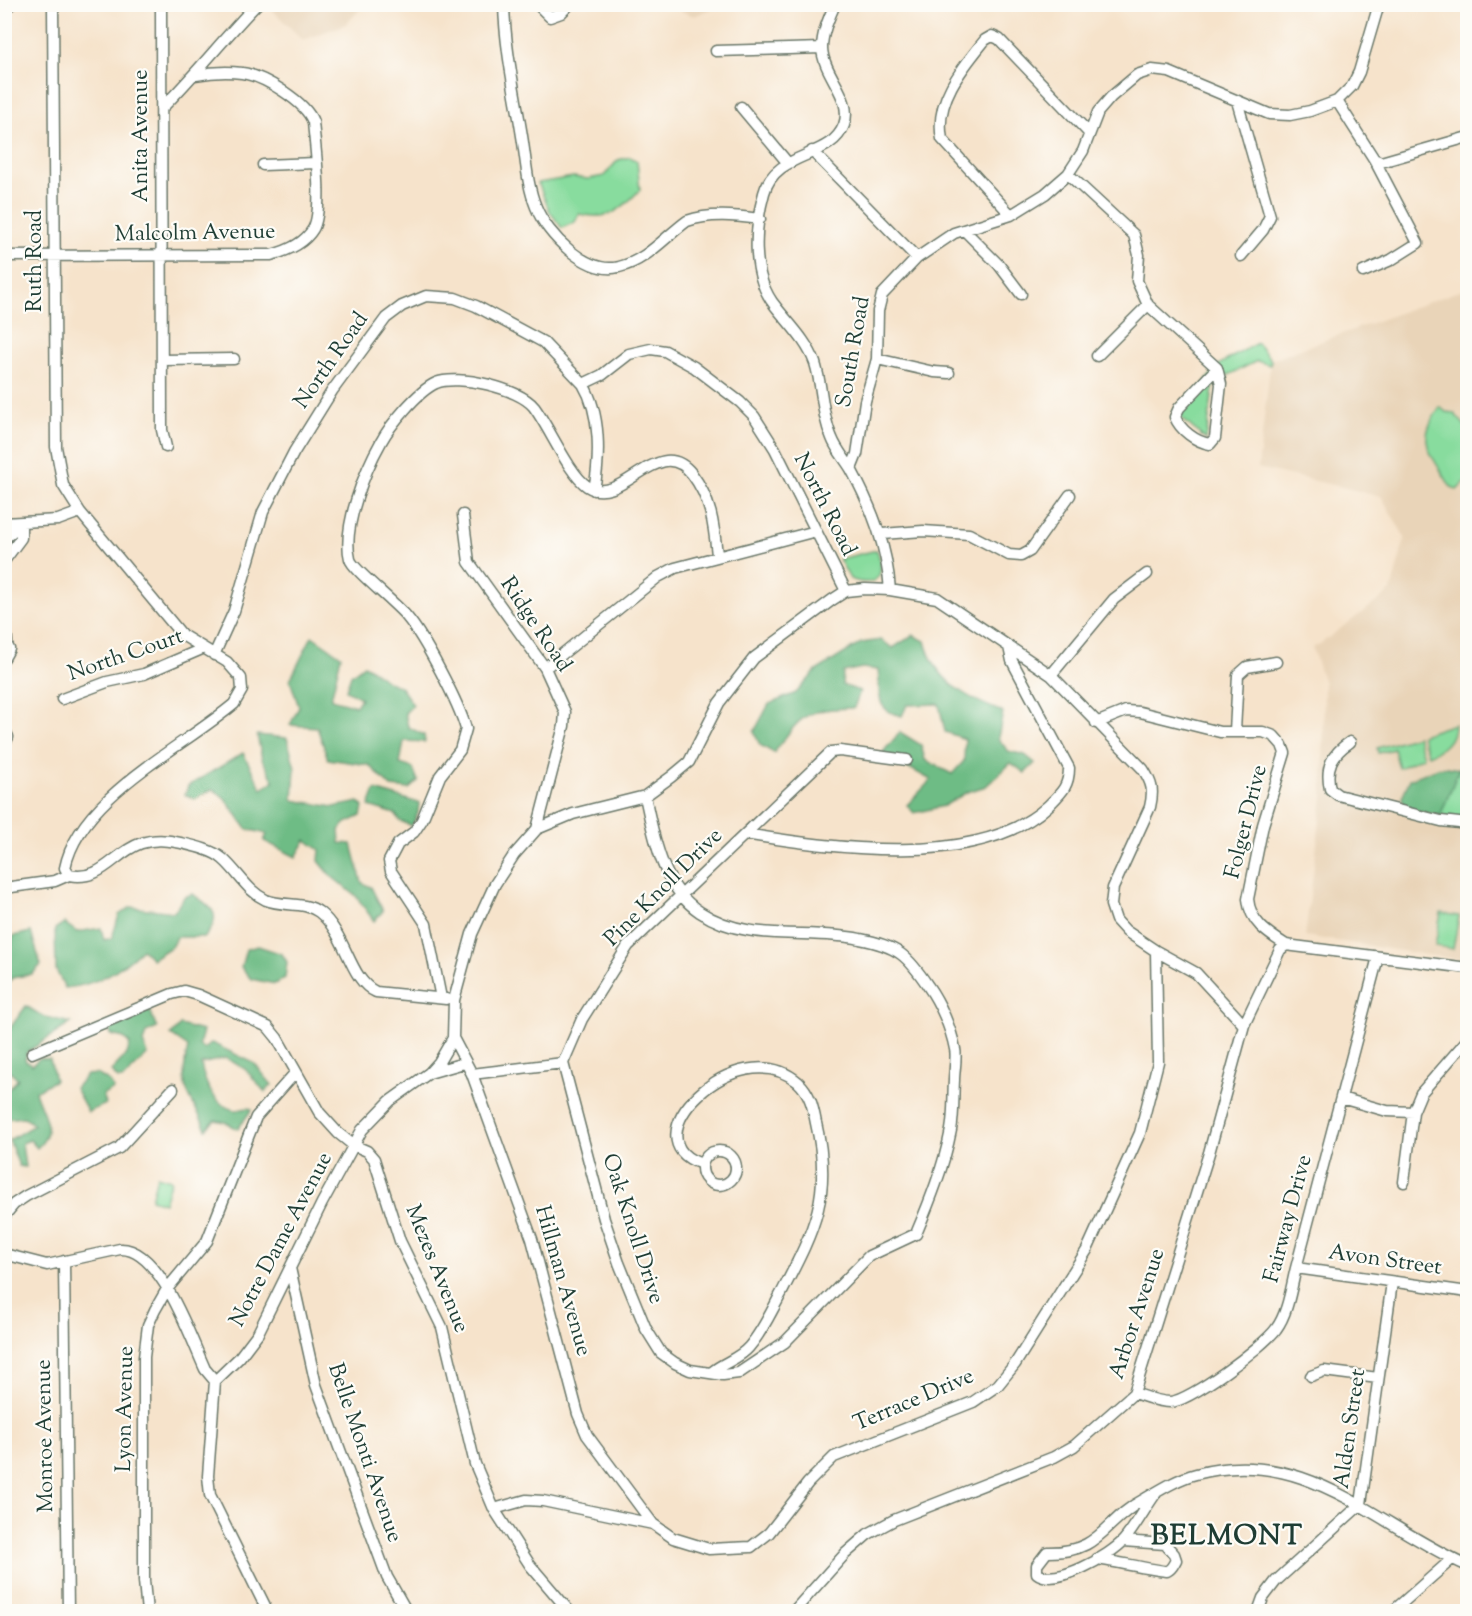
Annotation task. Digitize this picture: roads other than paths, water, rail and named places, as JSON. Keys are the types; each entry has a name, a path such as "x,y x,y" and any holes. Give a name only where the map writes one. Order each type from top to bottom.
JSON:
{"main road":[{"path":"4,7 9,4"}],"street":[{"name":"Ruth Road","path":"53,4 57,467 63,485 80,512"},
{"name":"Anita Avenue","path":"161,4 162,430 166,447"},
{"path":"162,107 196,75 222,39 257,4"},
{"path":"504,4 509,64 528,179 543,220 578,258 597,266 618,268 645,255 673,231 697,218 721,215 760,219"},
{"path":"537,4 549,17 561,13 570,4"},
{"path":"835,4 825,30 822,48 843,100 845,123 834,140 787,162 770,180 760,219 757,259 765,289 773,304 804,342 814,363 825,419 832,440 851,469 882,534 890,590"},
{"name":"South Road","path":"851,469 857,454 866,401 877,359 878,311 882,295 917,258 963,230 1011,215 1045,194 1068,174 1083,151 1098,112 1111,97 1137,75 1152,70 1169,72 1269,114 1290,115 1310,111 1337,100 1352,86 1359,72 1379,4"},
{"path":"1011,215 942,139 940,129 942,114 956,77 985,39 992,36 999,39 1089,133"},
{"path":"716,51 822,48"},
{"name":"Malcolm Avenue","path":"4,255 271,255 293,248 313,229 318,213 313,122 302,103 245,73 217,71 196,75"},
{"path":"1337,100 1374,159 1418,243 1391,260 1363,272"},
{"path":"1237,101 1270,216 1263,230 1241,256"},
{"path":"741,106 787,162"},
{"path":"1374,159 1381,162 1467,137"},
{"path":"812,151 917,258"},
{"path":"263,165 316,163"},
{"path":"1068,174 1134,235 1138,255 1137,281 1148,305 1216,368 1221,384 1215,438 1210,444 1200,443 1178,425 1175,417 1179,408 1216,368"},
{"path":"963,230 999,265 1022,294"},
{"name":"North Road","path":"214,655 234,611 263,512 289,462 332,391 386,318 426,296 455,298 543,342 583,384 602,375 629,354 644,349 665,351 694,367 741,402 754,416 775,449 846,591"},
{"path":"1097,356 1148,305"},
{"path":"163,360 234,359"},
{"path":"877,359 949,373"},
{"path":"441,998 426,924 391,872 390,861 392,851 414,832 422,820 440,776 460,750 466,729 447,686 409,618 350,560 349,546 356,498 381,440 399,417 427,389 438,382 457,381 508,390 532,405 578,478 594,490 602,491 613,488 661,462 676,462 683,465 698,482 709,502 717,555"},
{"path":"583,384 592,398 596,420 597,464 594,490"},
{"path":"882,534 923,531 969,534 1010,555 1021,556 1030,551 1070,495"},
{"path":"4,523 21,524 58,520 80,512 182,635 227,662 242,678 239,698 224,712 115,791 72,846 65,868 69,875"},
{"name":"Ridge Road","path":"463,514 469,562 545,668 565,712 564,726 537,829"},
{"path":"4,539 21,524"},
{"path":"4,561 21,537 21,524"},
{"path":"545,668 658,577 675,568 717,555 816,531"},
{"path":"1051,675 1114,599 1147,574"},
{"path":"846,591 890,590 937,598 1051,675 1143,769 1153,784 1150,807 1113,888 1111,905 1116,920 1156,951 1196,973 1244,1025 1275,956 1286,945 1467,968"},
{"name":"Notre Dame Avenue","path":"215,1381 239,1358 258,1333 353,1146 372,1118 390,1101 429,1073 439,1062 453,1038 454,1000 479,916 514,855 537,829 561,818 645,796 689,762 719,703 754,658 846,591"},
{"path":"4,593 5,641 9,649 4,658"},
{"path":"745,834 809,845 884,851 978,842 1032,820 1059,795 1069,782 1069,768 1012,661 1009,647"},
{"name":"North Court","path":"62,699 107,682 144,674 202,649"},
{"path":"1234,732 1238,675 1247,667 1276,662"},
{"name":"Folger Drive","path":"1096,723 1111,715 1126,711 1140,712 1200,729 1263,732 1275,735 1285,753 1263,825 1248,899 1249,910 1254,920 1286,945"},
{"path":"4,729 8,737 4,745"},
{"path":"1350,742 1335,753 1330,761 1330,789 1338,795 1441,821 1467,824"},
{"name":"Pine Knoll Drive","path":"563,1063 582,1019 628,946 831,752 840,751 908,760"},
{"path":"645,796 662,860 679,895"},
{"path":"545,804 561,818"},
{"path":"4,888 55,881 69,875 91,875 133,844 151,840 179,842 223,858 252,891 265,899 281,906 306,906 318,911 344,944 357,975 367,988 384,993 454,1000"},
{"name":"Oak Knoll Drive","path":"563,1063 604,1219 646,1329 661,1353 675,1363 690,1370 723,1375 739,1373 785,1342 869,1256 916,1234 933,1194 951,1130 956,1050 936,996 910,958 888,947 859,938 777,935 729,926 700,913 679,895"},
{"name":"Terrace Drive","path":"494,1509 526,1500 543,1501 653,1524 672,1538 709,1549 751,1547 775,1526 807,1483 834,1457 972,1402 998,1385 1015,1364 1087,1250 1140,1133 1158,1062 1156,951"},
{"name":"Fairway Drive","path":"1134,1393 1172,1402 1188,1397 1244,1357 1275,1330 1282,1317 1296,1268 1378,957"},
{"name":"Mezes Avenue","path":"32,1053 184,991 198,994 268,1027 274,1033 319,1112 353,1146 367,1151 375,1159 403,1250 442,1327 475,1464 494,1509 530,1565 570,1611"},
{"name":"Arbor Avenue","path":"793,1611 845,1554 868,1534 894,1520 1054,1457 1074,1446 1134,1393 1209,1153 1244,1025"},
{"name":"Hillman Avenue","path":"453,1038 464,1063 472,1074 532,1239 578,1414 587,1435 653,1524"},
{"path":"1404,1182 1413,1112 1421,1093 1467,1039"},
{"name":"Notre Dame Avenue","path":"429,1073 464,1063"},
{"path":"472,1074 563,1063"},
{"path":"702,1164 682,1154 675,1139 677,1127 690,1105 714,1083 732,1074 768,1067 779,1071 806,1090 818,1131 822,1183 821,1205 813,1232 760,1333 738,1358 720,1365 712,1372"},
{"name":"Lyon Avenue","path":"147,1611 144,1581 144,1357 148,1325 167,1289 207,1241 256,1117 296,1072"},
{"path":"4,1216 14,1204 26,1196 119,1148 173,1089"},
{"path":"1341,1098 1387,1111 1413,1112"},
{"path":"4,1254 41,1264 129,1248 139,1253 157,1270 205,1369 215,1381 208,1476 210,1495 268,1611"},
{"name":"Monroe Avenue","path":"64,1261 68,1611"},
{"name":"Belle Monti Avenue","path":"290,1268 316,1385 387,1577 407,1611"},
{"name":"Avon Street","path":"1296,1268 1467,1292"},
{"name":"Alden Street","path":"1258,1611 1263,1598 1276,1581 1360,1504 1392,1282"},
{"path":"1311,1376 1324,1371 1378,1378"},
{"path":"1156,1493 1123,1541 1097,1559 1058,1578 1043,1578 1037,1573 1037,1565 1047,1552 1063,1552 1088,1544 1137,1503 1156,1493 1196,1474 1236,1468 1281,1473 1317,1482 1360,1504 1467,1566"},
{"path":"1097,1559 1132,1563 1165,1572 1171,1569 1176,1560 1166,1544 1123,1541"},
{"path":"1392,1611 1452,1558"}],"district":[{"name":"BELMONT","path":"1227,1537"}]}
